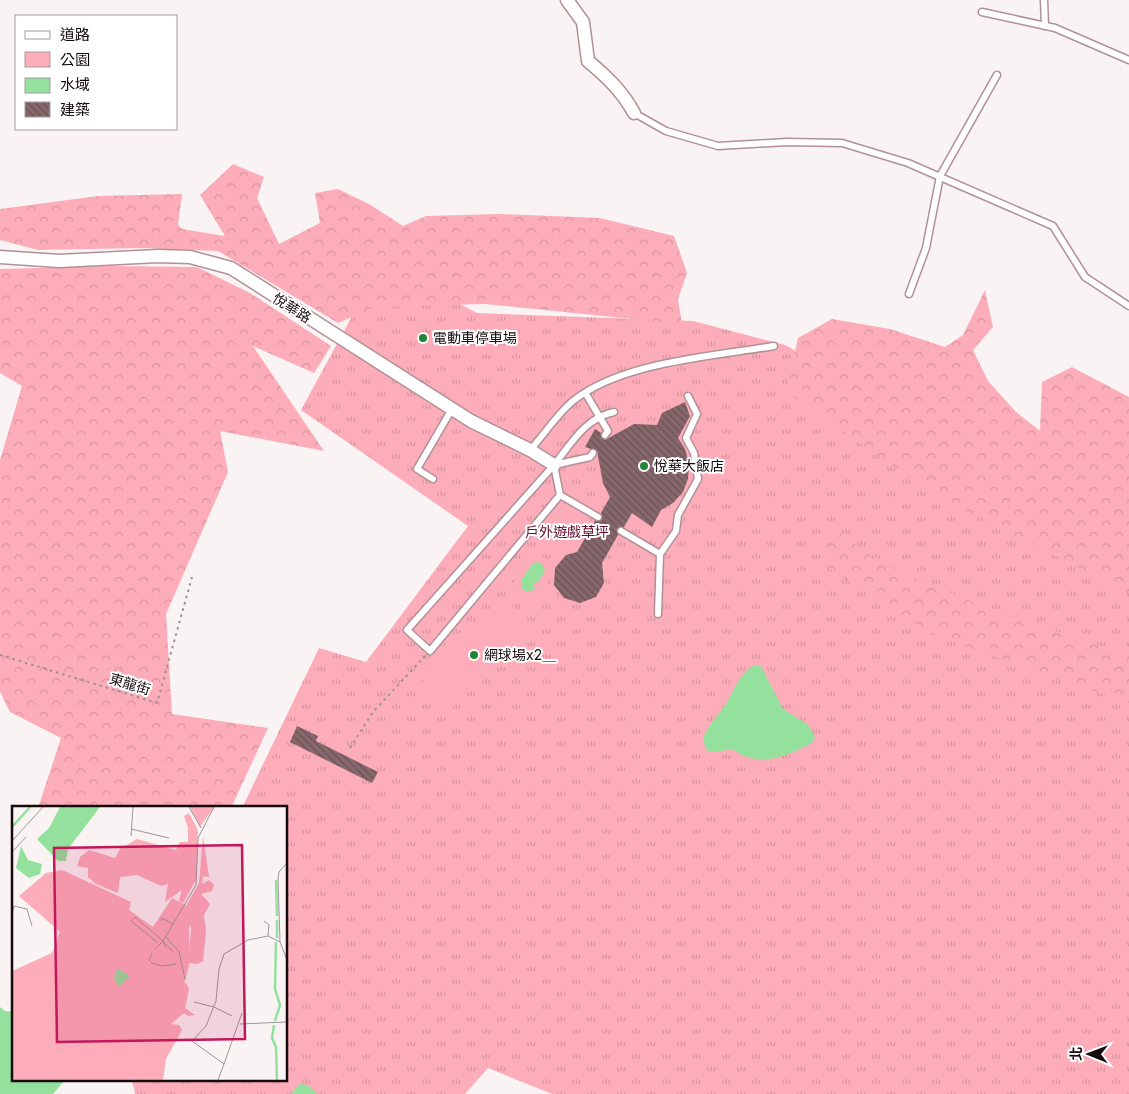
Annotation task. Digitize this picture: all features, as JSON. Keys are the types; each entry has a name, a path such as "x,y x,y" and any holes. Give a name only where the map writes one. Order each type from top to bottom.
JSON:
{"street":[{"path":"568,0 583,22 588,61 619,90 634,113"},
{"name":"悅華路","path":"0,257 59,261 166,256 190,257 231,268 452,409 530,450 554,465"}],"lane":[{"path":"1044,0 1045,26"},
{"path":"982,12 1055,28 1129,60"},
{"path":"909,294 926,248 940,176 998,75"},
{"path":"634,113 666,131 718,146 788,142 842,144 908,163 1053,226 1085,277 1129,306"},
{"path":"530,450 573,401 615,377 682,361 774,346"},
{"path":"586,394 608,431 605,435"},
{"path":"658,614 660,554 676,532 678,515 698,479 694,453 686,438 696,414 688,396"},
{"path":"433,479 418,469 452,409"},
{"path":"560,495 430,651 407,630 554,465 587,424 600,415 614,412"},
{"path":"554,465 590,457 593,453"},
{"path":"554,465 560,495 598,517"},
{"path":"621,531 660,554"}],"path":[{"name":"東龍街","path":"0,655 157,703 192,577"},
{"path":"350,748 373,712 430,651"}],"green space":[{"path":"233,164 264,177 257,198 279,244 320,223 315,193 338,189 369,204 403,226 426,216 499,214 600,218 674,236 687,273 678,299 682,324 485,304 376,307 338,323 218,251 143,248 38,250 0,240 0,209 98,196 182,194 178,225 182,229 225,236 200,195"},
{"path":"381,263 477,313 693,321 785,345 1129,530 1129,1094 552,1094 488,1068 465,1094 135,1094 132,1082 288,1082 288,806 243,806 319,648 366,662 468,526 301,410"},
{"path":"109,266 197,267 250,293 331,346 314,373 253,346 324,451 220,431 228,472 166,614 172,714 268,728 232,806 39,806 61,738 10,712 0,692 0,460 22,386 0,373 0,269"},
{"path":"985,290 993,327 973,350 988,381 1016,412 1040,431 1042,382 1072,367 1129,397 1129,593 932,493 786,392 798,338 832,319 890,329 945,347 963,335"},
{"name":"戶外遊戲草坪","path":"569,505 592,522 574,547 554,557 535,546"},
{"path":"830,525 879,562 996,612 1129,655 1129,703 933,635 825,566"},
{"path":"532,551 557,566 534,605 509,590"},
{"name":"網球場x2＿","path":"502,596 530,623 447,713 418,687"}],"water":[{"path":"538,562 543,565 545,571 538,582 533,583 535,589 527,592 521,588 521,580 533,563"},
{"path":"754,665 761,666 783,709 807,724 815,736 812,743 771,759 744,756 733,750 715,752 706,750 703,738 705,733 727,702 741,677"},
{"path":"0,1007 5,1011 12,1012 12,1082 63,1082 53,1094 0,1094"},
{"path":"300,1084 307,1085 318,1094 291,1094"}],"building":[{"name":"悅華大飯店","path":"685,402 690,416 678,438 685,449 689,463 688,479 683,492 673,503 661,510 652,527 632,513 624,527 617,528 618,535 602,563 604,583 596,597 580,603 564,598 554,585 555,568 566,555 577,552 595,521 602,520 601,513 610,497 603,483 597,451 585,447 595,429 601,433 601,437 605,440 634,424 657,425 662,413"},
{"path":"297,726 318,736 316,741 378,772 372,783 290,742"}],"place":[{"name":"電動車停車場","path":"423,338"},
{"name":"悅華大飯店","path":"644,466"},
{"name":"網球場x2＿","path":"474,655"}]}
